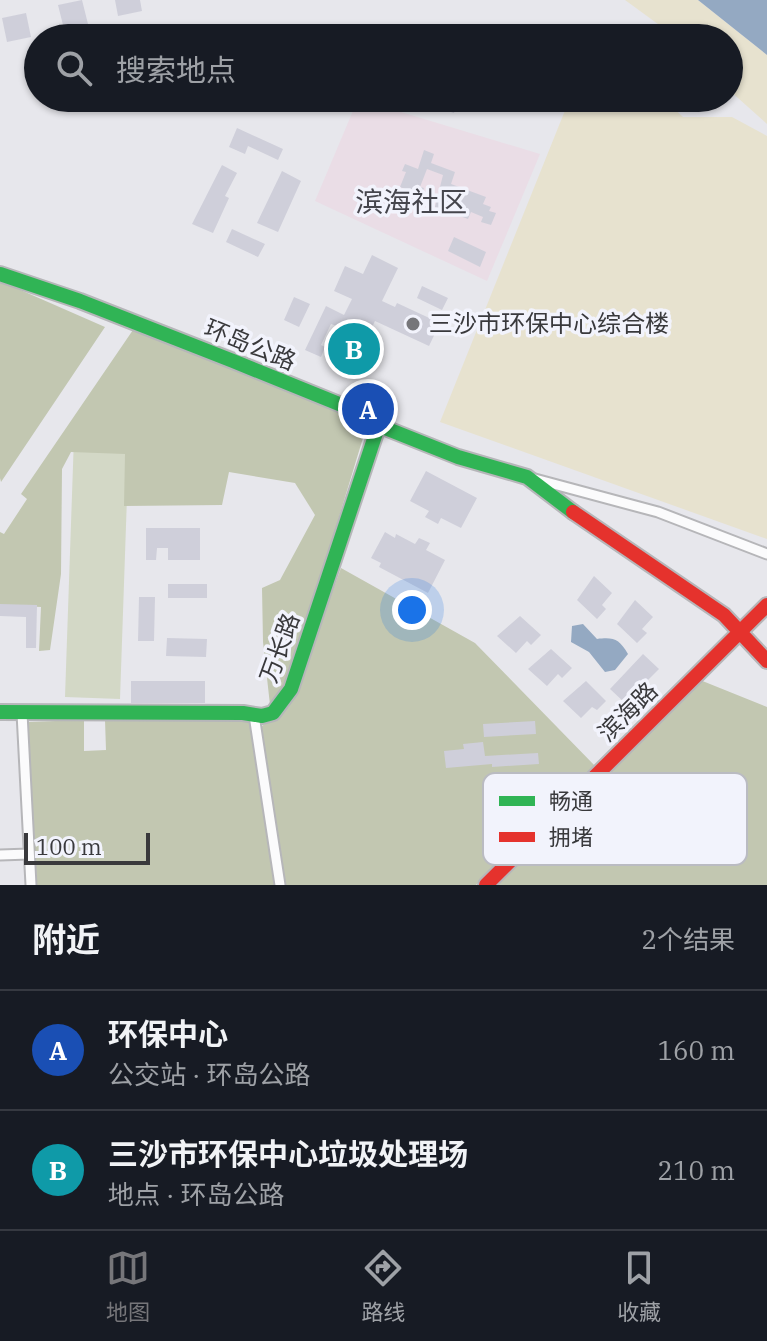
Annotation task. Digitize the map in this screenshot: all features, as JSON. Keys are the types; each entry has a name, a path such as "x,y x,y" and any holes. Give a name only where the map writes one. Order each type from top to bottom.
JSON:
{"street":[{"name":"环岛公路","path":"0,274 80,301 243,365 344,406 365,420 458,457 527,477"},
{"name":"万长路","path":"0,712 269,716 280,707 291,689 379,424"},
{"path":"527,477 658,512 767,554"},
{"path":"527,477 724,615 767,661"},
{"name":"滨海路","path":"598,773 767,605"},
{"path":"22,713 31,885"},
{"path":"254,715 280,885"},
{"path":"0,855 29,854"},
{"name":"滨海路","path":"486,885 506,865"}],"shaded area":[{"path":"353,112 401,112 540,154 487,281 315,201"}],"green space":[{"path":"0,281 105,327 1,482 0,478"},
{"path":"135,327 365,420 366,428 289,682 270,705 263,642 262,588 280,580 315,515 295,483 229,472 222,505 124,506 125,454 71,452 62,469 61,574 50,650 39,651 41,607 0,605 0,532 4,534 27,499 21,494"},
{"path":"74,437 129,439 120,699 65,697"},
{"path":"341,568 475,643 597,768 592,773 483,773 483,865 497,865 476,885 37,885 28,722 84,720 84,751 106,750 105,720 246,719 262,726 279,714 296,689"},
{"path":"700,680 767,707 767,885 495,885 515,865 747,865 747,773 607,773"}],"sand":[{"path":"625,0 698,0 728,24 658,24"},
{"path":"743,36 767,55 767,124 743,103"},
{"path":"564,112 678,112 683,117 732,117 767,136 767,539 440,422"}],"water":[{"path":"698,0 767,0 767,55 743,36 743,24 728,24"},
{"path":"583,624 597,639 616,640 625,649 628,654 615,670 605,672 589,652 571,642 572,626"}],"building":[{"path":"82,0 88,24 63,24 58,5"},
{"path":"115,0 140,0 142,11 118,16"},
{"path":"26,13 28,24 24,24 24,38 7,42 2,18"},
{"path":"237,128 283,149 278,160 248,146 245,154 229,147"},
{"path":"424,150 434,154 431,163 455,172 451,184 486,197 483,204 496,213 491,225 481,222 483,217 471,212 468,219 435,207 443,175 427,169 420,187 424,188 421,195 400,187 406,172 402,171 405,164 418,169"},
{"path":"222,165 237,173 225,196 229,198 213,233 192,224"},
{"path":"282,171 301,181 278,232 257,223"},
{"path":"232,229 265,244 258,257 226,242"},
{"path":"454,237 486,252 480,267 448,251"},
{"path":"372,255 398,268 382,301 395,307 397,303 440,323 429,346 375,321 351,370 339,364 353,333 337,326 331,324 321,345 325,347 321,357 305,350 326,306 344,315 352,299 334,291 345,266 363,274"},
{"path":"422,286 448,298 442,310 417,298"},
{"path":"294,297 310,304 299,327 284,320"},
{"path":"426,471 477,498 461,528 441,518 438,524 425,517 429,511 410,501"},
{"path":"146,528 200,528 200,560 168,560 168,548 157,548 156,560 146,560"},
{"path":"385,532 415,544 419,538 430,543 426,550 445,560 428,593 379,567 381,563 371,558"},
{"path":"594,576 612,593 602,605 606,609 597,619 577,600"},
{"path":"168,584 207,584 207,598 168,598"},
{"path":"139,597 155,597 154,641 138,641"},
{"path":"635,600 653,617 642,629 647,633 637,643 617,624"},
{"path":"0,604 37,605 36,648 26,648 26,617 0,616"},
{"path":"520,616 541,635 531,645 527,641 516,653 497,636"},
{"path":"167,638 207,639 206,657 166,656"},
{"path":"551,649 572,668 562,678 558,674 547,686 528,669"},
{"path":"643,654 659,669 625,703 610,689"},
{"path":"131,681 205,681 205,703 131,703"},
{"path":"586,681 606,701 597,710 592,707 581,718 563,701"},
{"path":"535,721 536,734 484,737 483,724"},
{"path":"483,742 485,756 538,753 539,764 446,768 444,751 464,749 463,744"}],"traffic: fast":[{"path":"0,274 80,301 233,361 344,406 365,420 458,457 527,477 573,512"},
{"path":"0,712 243,713 262,716 273,713 291,689 379,424"}],"traffic: jam":[{"path":"573,512 724,615 767,661"},
{"path":"598,773 767,605"},
{"path":"486,885 506,865"}],"place":[{"name":"三沙市环保中心综合楼","path":"413,324"},
{"name":"三沙市环保中心垃圾处理场","path":"354,349"},
{"name":"环保中心","path":"368,409"}],"district":[{"name":"滨海社区","path":"411,202"}]}
